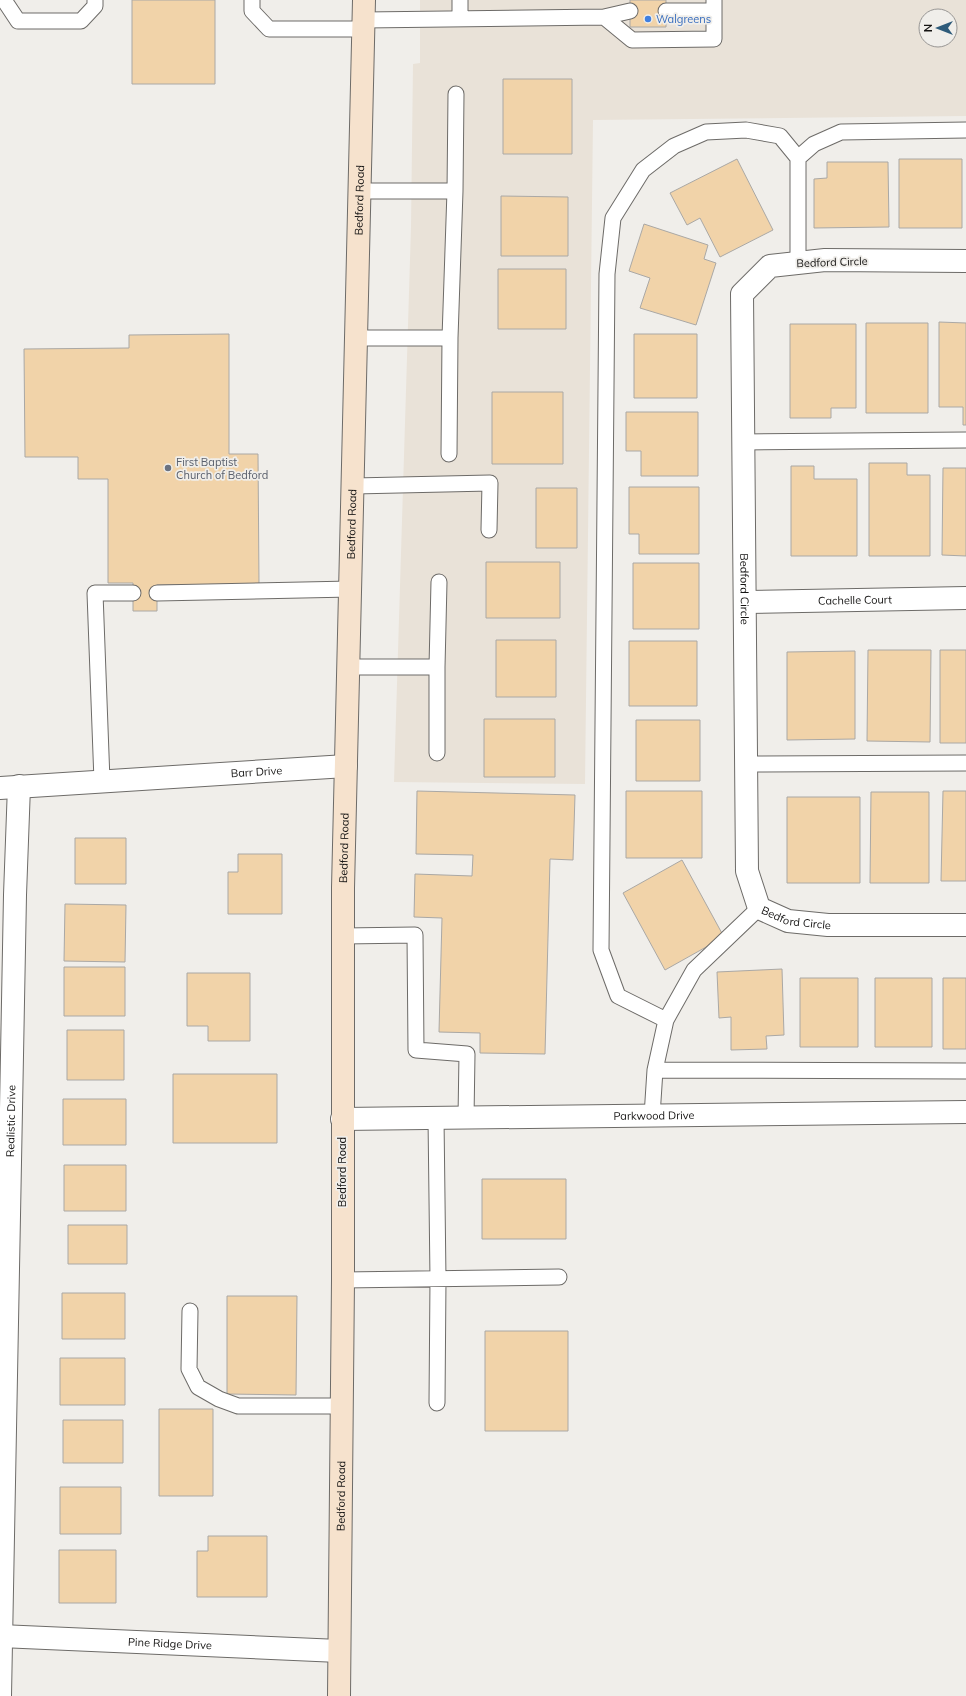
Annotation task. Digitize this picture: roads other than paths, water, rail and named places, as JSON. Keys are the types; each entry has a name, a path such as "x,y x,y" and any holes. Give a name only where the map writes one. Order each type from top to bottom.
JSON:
{"main road":[{"name":"Bedford Road","path":"339,1696 343,1280 343,936 364,16"}],"street":[{"name":"Bedford Circle","path":"966,261 825,260 770,266 742,294 747,870 759,908 788,921 828,925 966,925"},
{"name":"Cachelle Court","path":"745,602 966,598"},
{"name":"Barr Drive","path":"10,787 346,766"},
{"name":"Realistic Drive","path":"0,1696 15,904 10,787"},
{"name":"Parkwood Drive","path":"342,1119 966,1112"},
{"name":"Pine Ridge Drive","path":"1,1636 339,1651"}],"lane":[{"path":"4,0 18,21 81,21 95,6 95,0"},
{"path":"252,0 252,11 269,29 364,16 460,18 604,17 630,11"},
{"path":"460,0 460,18"},
{"path":"604,17 632,40 714,39 714,5 666,11"},
{"path":"449,454 450,338 455,191 456,94"},
{"path":"666,1020 618,996 601,950 607,274 613,218 643,170 674,146 706,132 746,130 780,136 798,158 798,263"},
{"path":"798,158 814,144 841,132 966,130"},
{"path":"360,191 455,191"},
{"path":"357,338 450,338"},
{"path":"743,442 966,440"},
{"path":"354,486 490,483 489,530"},
{"path":"437,753 439,582"},
{"path":"157,593 351,589"},
{"path":"102,781 95,593 133,593"},
{"path":"348,667 437,666"},
{"path":"746,764 966,763"},
{"path":"652,1116 654,1070 666,1020 694,970 759,908"},
{"path":"343,936 415,935 416,1050 467,1054 466,1118"},
{"path":"654,1070 966,1070"},
{"path":"436,1118 438,1279 437,1403"},
{"path":"343,1280 559,1277"},
{"path":"190,1311 189,1369 198,1387 219,1399 238,1406 341,1406"}],"place":[{"name":"Walgreens","path":"648,19"},
{"name":"First Baptist Church of Bedford","path":"168,468"}]}
